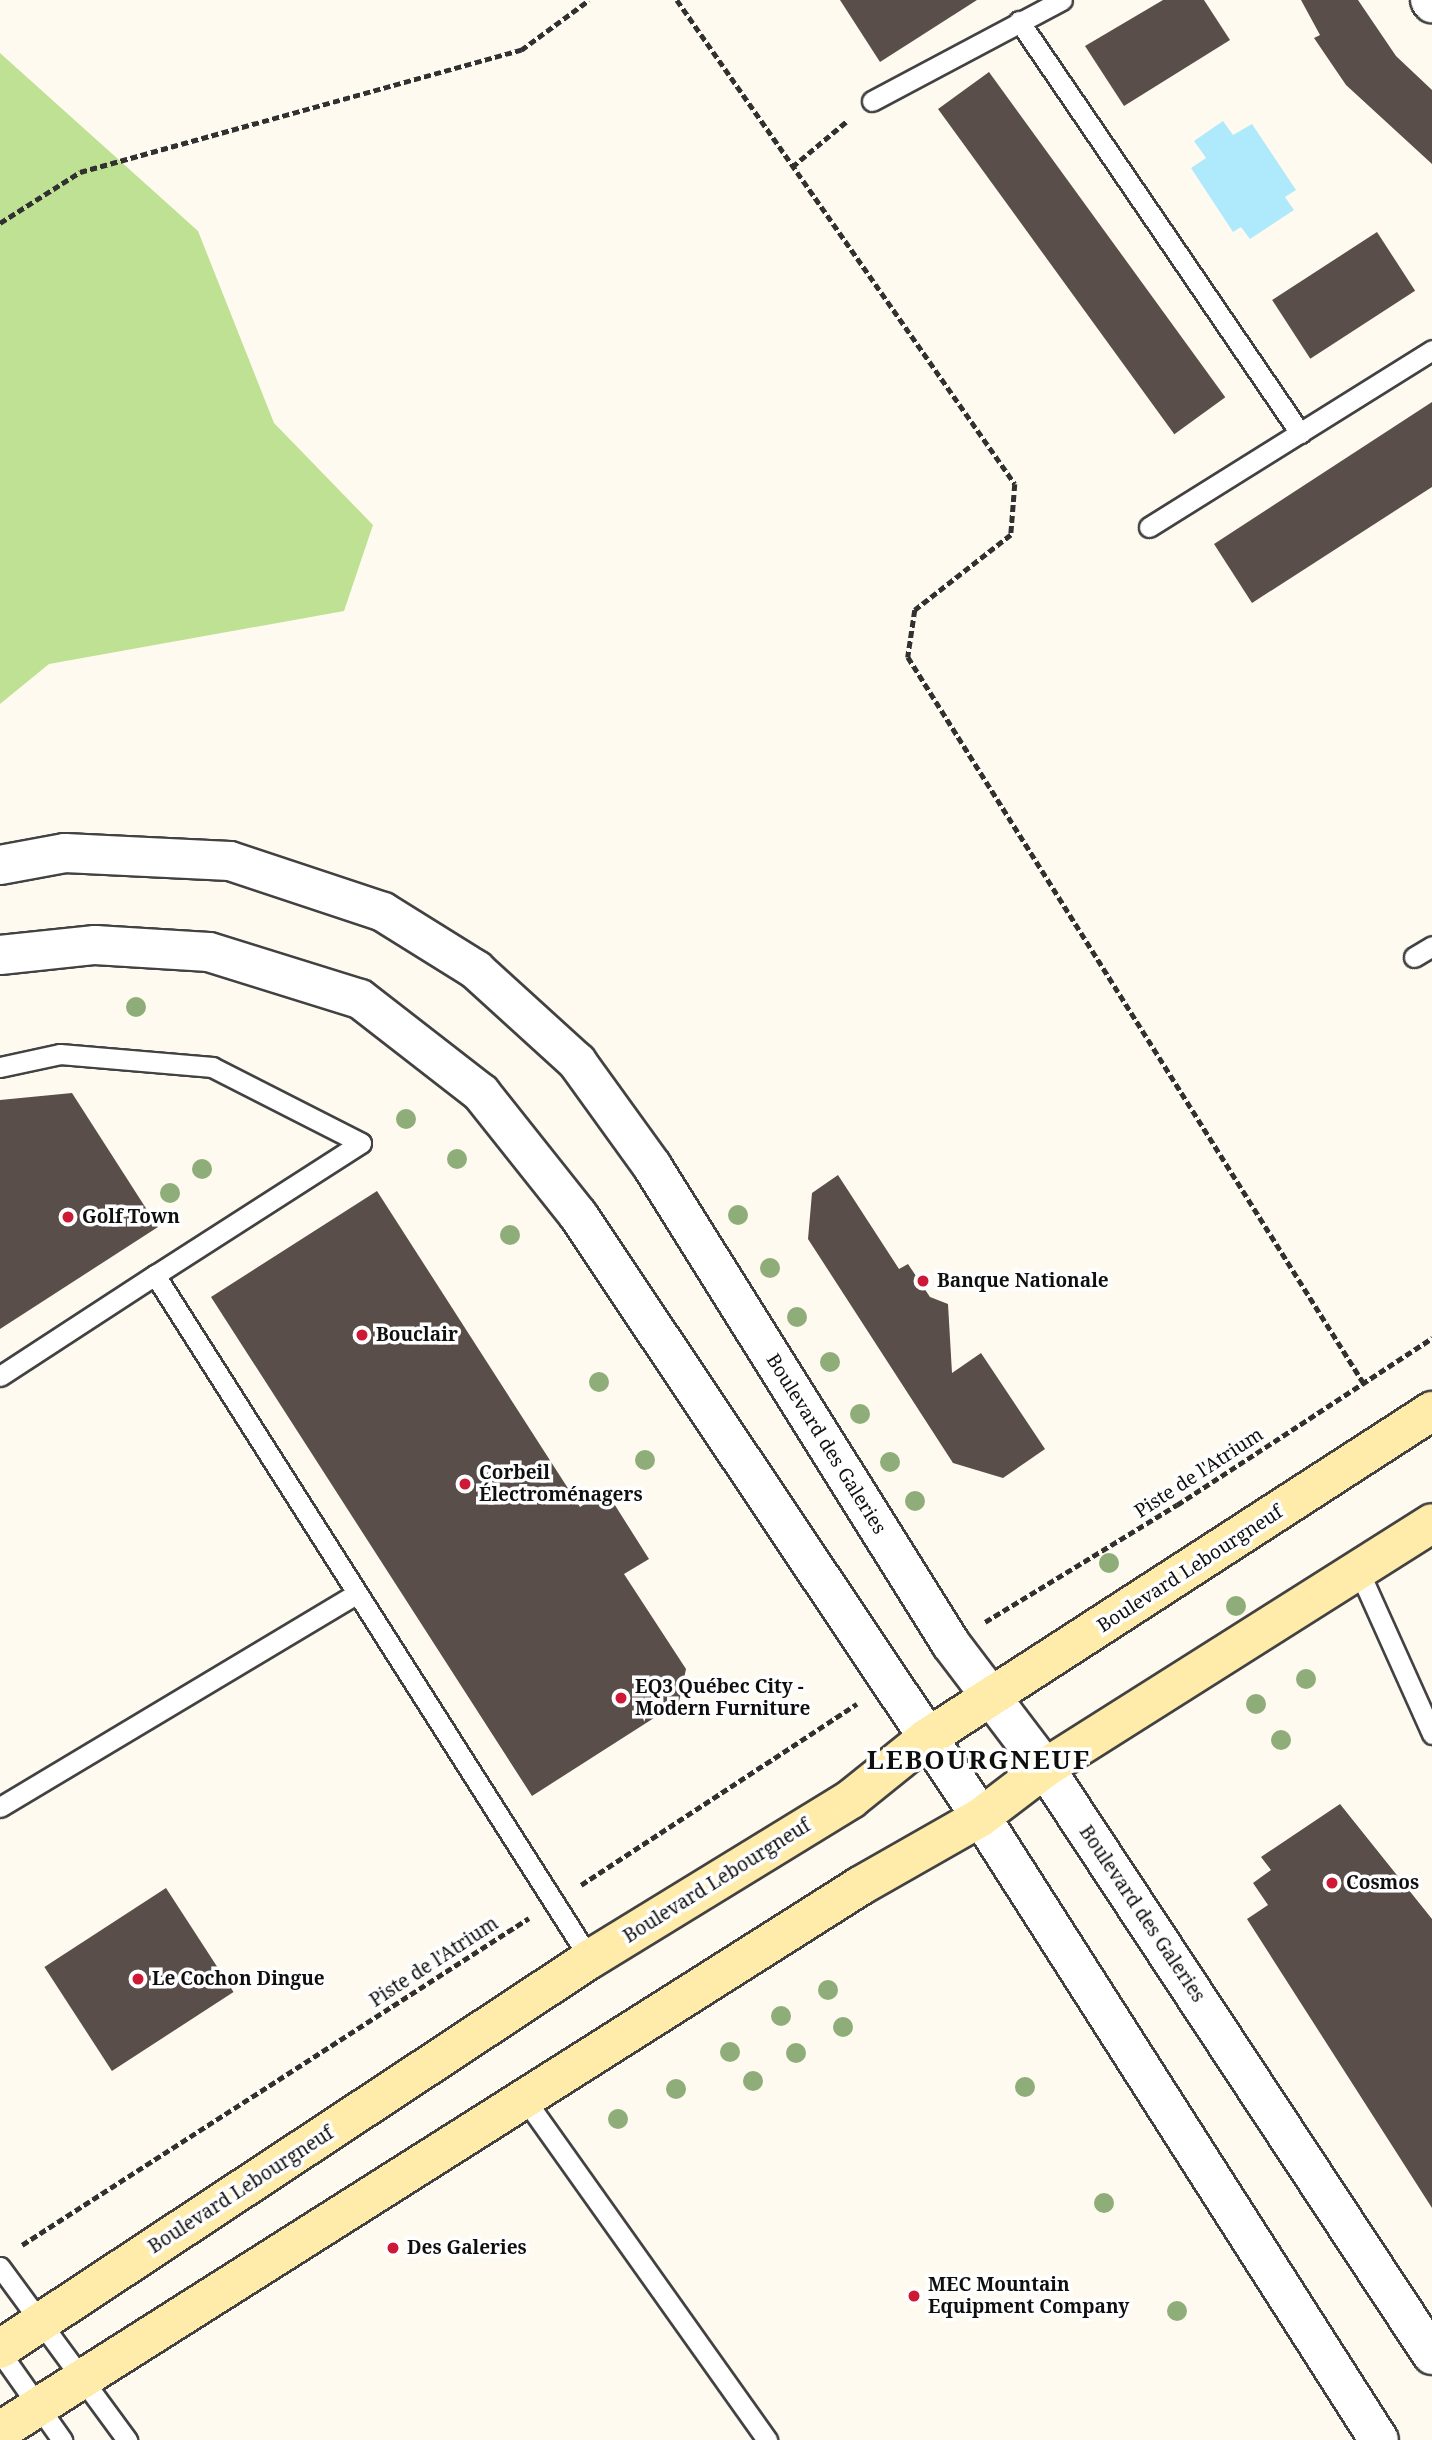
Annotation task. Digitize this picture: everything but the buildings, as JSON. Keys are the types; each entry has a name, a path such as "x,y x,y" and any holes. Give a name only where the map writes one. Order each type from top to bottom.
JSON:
{"main road":[{"name":"Boulevard Lebourgneuf","path":"0,2350 40,2320 590,1959 851,1799 927,1738 994,1699 1432,1411"},
{"path":"0,2431 860,1886 982,1817 1045,1768 1432,1523"}],"street":[{"name":"Boulevard des Galeries","path":"0,865 65,853 230,861 383,912 476,970 577,1062 652,1166 951,1644 1045,1768 1432,2355"},
{"path":"0,955 95,945 209,952 360,999 481,1093 578,1214 982,1817 1379,2440"}],"lane":[{"path":"872,101 1062,0"},
{"path":"1019,21 1300,433"},
{"path":"1149,527 1432,350"},
{"path":"1414,957 1432,946"},
{"path":"0,1067 60,1054 212,1067 360,1143 0,1376"},
{"path":"155,1275 590,1959"},
{"path":"1358,1569 1432,1734"},
{"path":"0,1807 357,1593"},
{"path":"524,2098 767,2440"},
{"path":"0,2267 127,2440"},
{"path":"0,2350 62,2440"}],"path":[{"path":"0,223 80,172 521,50 589,0"},
{"path":"677,0 1015,484 1011,535 915,610 908,657 1363,1382"},
{"path":"792,167 872,101"},
{"name":"Piste de l'Atrium","path":"978,1627 1177,1505 1432,1338"},
{"name":"Piste de l'Atrium","path":"41,2233 842,1714"}],"green space":[{"path":"0,53 198,231 274,423 373,525 344,611 49,664 0,704"}],"water":[{"path":"1223,121 1233,135 1252,124 1296,190 1285,197 1294,210 1250,239 1241,227 1233,232 1191,168 1206,158 1194,141"}],"place":[{"name":"Golf Town","path":"68,1217"},
{"name":"Banque Nationale","path":"923,1281"},
{"name":"Bouclair","path":"362,1335"},
{"name":"Corbeil Électroménagers","path":"465,1484"},
{"name":"EQ3 Québec City - Modern Furniture","path":"621,1698"},
{"name":"Cosmos","path":"1332,1883"},
{"name":"Le Cochon Dingue","path":"138,1979"},
{"name":"Des Galeries","path":"393,2248"},
{"name":"MEC Mountain Equipment Company","path":"914,2296"}],"district":[{"name":"LEBOURGNEUF","path":"979,1760"}]}
